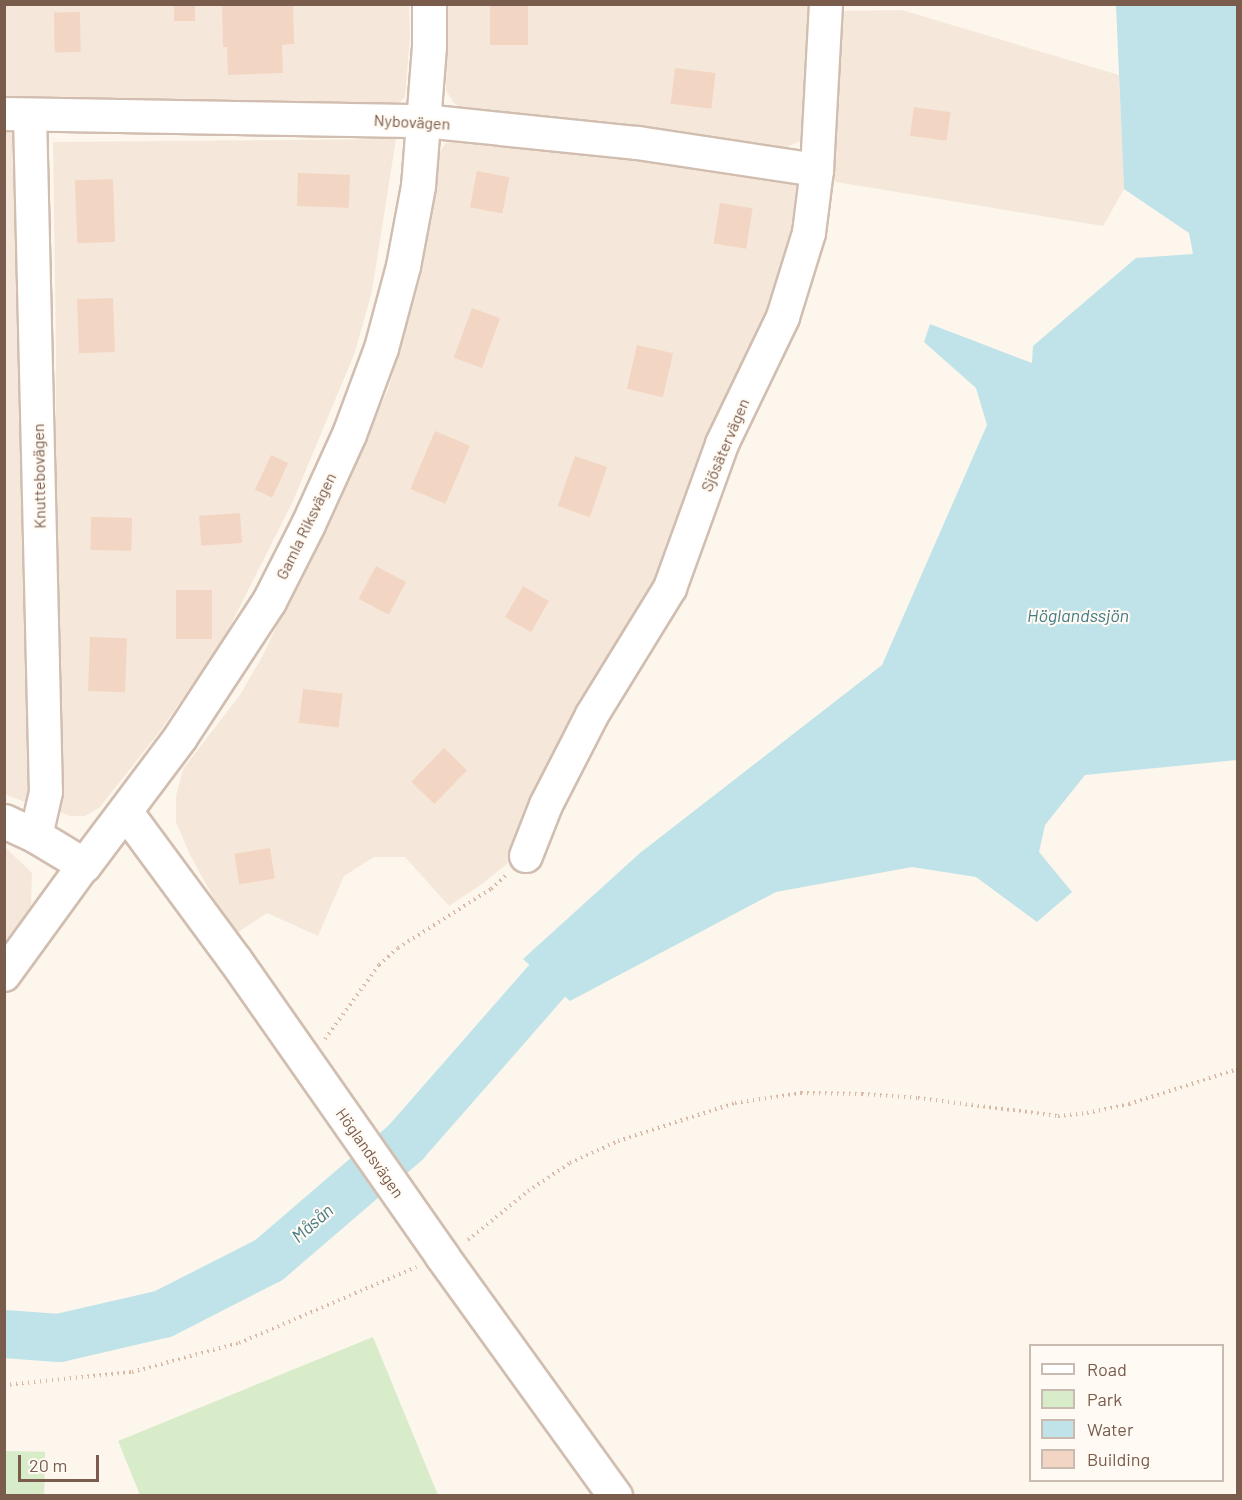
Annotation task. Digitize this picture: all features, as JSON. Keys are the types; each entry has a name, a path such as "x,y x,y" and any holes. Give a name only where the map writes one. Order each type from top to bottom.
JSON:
{"street":[{"name":"Gamla Riksvägen","path":"4,975 217,683 269,601 308,524 349,434 381,348 403,266 418,186 424,121 429,4"},
{"name":"Sjösätervägen","path":"526,856 546,805 592,716 670,588 722,444 783,317 809,233 817,170 826,4"},
{"name":"Nybovägen","path":"17,115 424,121 638,143 817,170"},
{"name":"Knuttebovägen","path":"17,115 46,792 36,836"},
{"name":"Höglandsvägen","path":"125,811 615,1496"},
{"path":"4,821 36,836 84,865"}],"path":[{"path":"308,1065 379,965 398,948 491,889 526,856"},
{"path":"4,1384 132,1372 239,1343 442,1256 570,1162 618,1141 735,1103 801,1093 862,1094 918,1098 1058,1116 1087,1113 1129,1104 1238,1069"}],"shaded area":[{"path":"5,5 409,5 410,36 405,97 390,111 5,96"},
{"path":"447,5 815,5 801,141 773,153 468,114 453,102 446,90"},
{"path":"902,10 1119,75 1124,189 1103,226 830,181 837,11"},
{"path":"4,126 18,141 19,160 20,400 36,790 30,804 4,794"},
{"path":"457,136 778,174 798,185 804,204 767,319 662,573 508,863 449,906 405,857 374,857 344,876 318,936 267,913 234,935 190,855 176,822 176,796 183,769 240,695 262,657 388,390 421,277 439,153 445,144"},
{"path":"396,139 372,291 355,352 293,501 223,640 160,731 100,807 85,816 70,816 60,812 54,803 56,344 53,142"},
{"path":"5,847 32,873 31,906 5,941"}],"green space":[{"path":"373,1337 438,1495 140,1495 118,1441"},
{"path":"5,1451 45,1452 44,1496 4,1495"}],"water":[{"name":"Höglandssjön","path":"1116,5 1237,5 1237,760 1085,775 1045,825 1039,852 1072,892 1037,922 976,877 912,867 776,892 570,1001 523,959 640,853 882,665 987,425 976,388 924,342 930,324 1032,363 1033,346 1136,258 1193,254 1189,233 1124,189"}],"building":[{"path":"174,4 195,4 195,21 174,21"},
{"path":"222,4 293,4 294,44 282,45 283,73 228,75 227,47 223,47"},
{"path":"490,4 528,4 528,45 490,45"},
{"path":"54,12 80,12 81,52 55,52"},
{"path":"675,68 716,73 711,109 671,104"},
{"path":"914,107 951,112 947,141 910,136"},
{"path":"477,171 509,177 502,214 470,207"},
{"path":"298,173 350,175 349,208 297,206"},
{"path":"113,179 115,242 77,243 75,180"},
{"path":"720,203 753,208 746,249 714,243"},
{"path":"113,298 115,352 79,353 77,299"},
{"path":"472,308 500,318 482,368 454,358"},
{"path":"637,345 673,353 663,397 627,389"},
{"path":"435,431 470,446 445,504 410,489"},
{"path":"271,455 288,463 272,497 255,489"},
{"path":"575,456 607,467 590,517 558,506"},
{"path":"240,513 242,543 201,546 199,516"},
{"path":"91,517 132,518 131,551 90,550"},
{"path":"376,566 406,582 389,615 359,599"},
{"path":"523,586 549,601 531,632 505,617"},
{"path":"176,590 212,590 212,639 176,639"},
{"path":"90,637 127,638 125,692 88,691"},
{"path":"303,689 343,694 339,728 299,723"},
{"path":"444,748 467,770 434,804 411,782"},
{"path":"270,848 275,879 239,884 234,854"}],"waterway":[{"name":"Måsån","path":"4,1334 59,1338 163,1314 269,1260 406,1142 546,982"}]}
